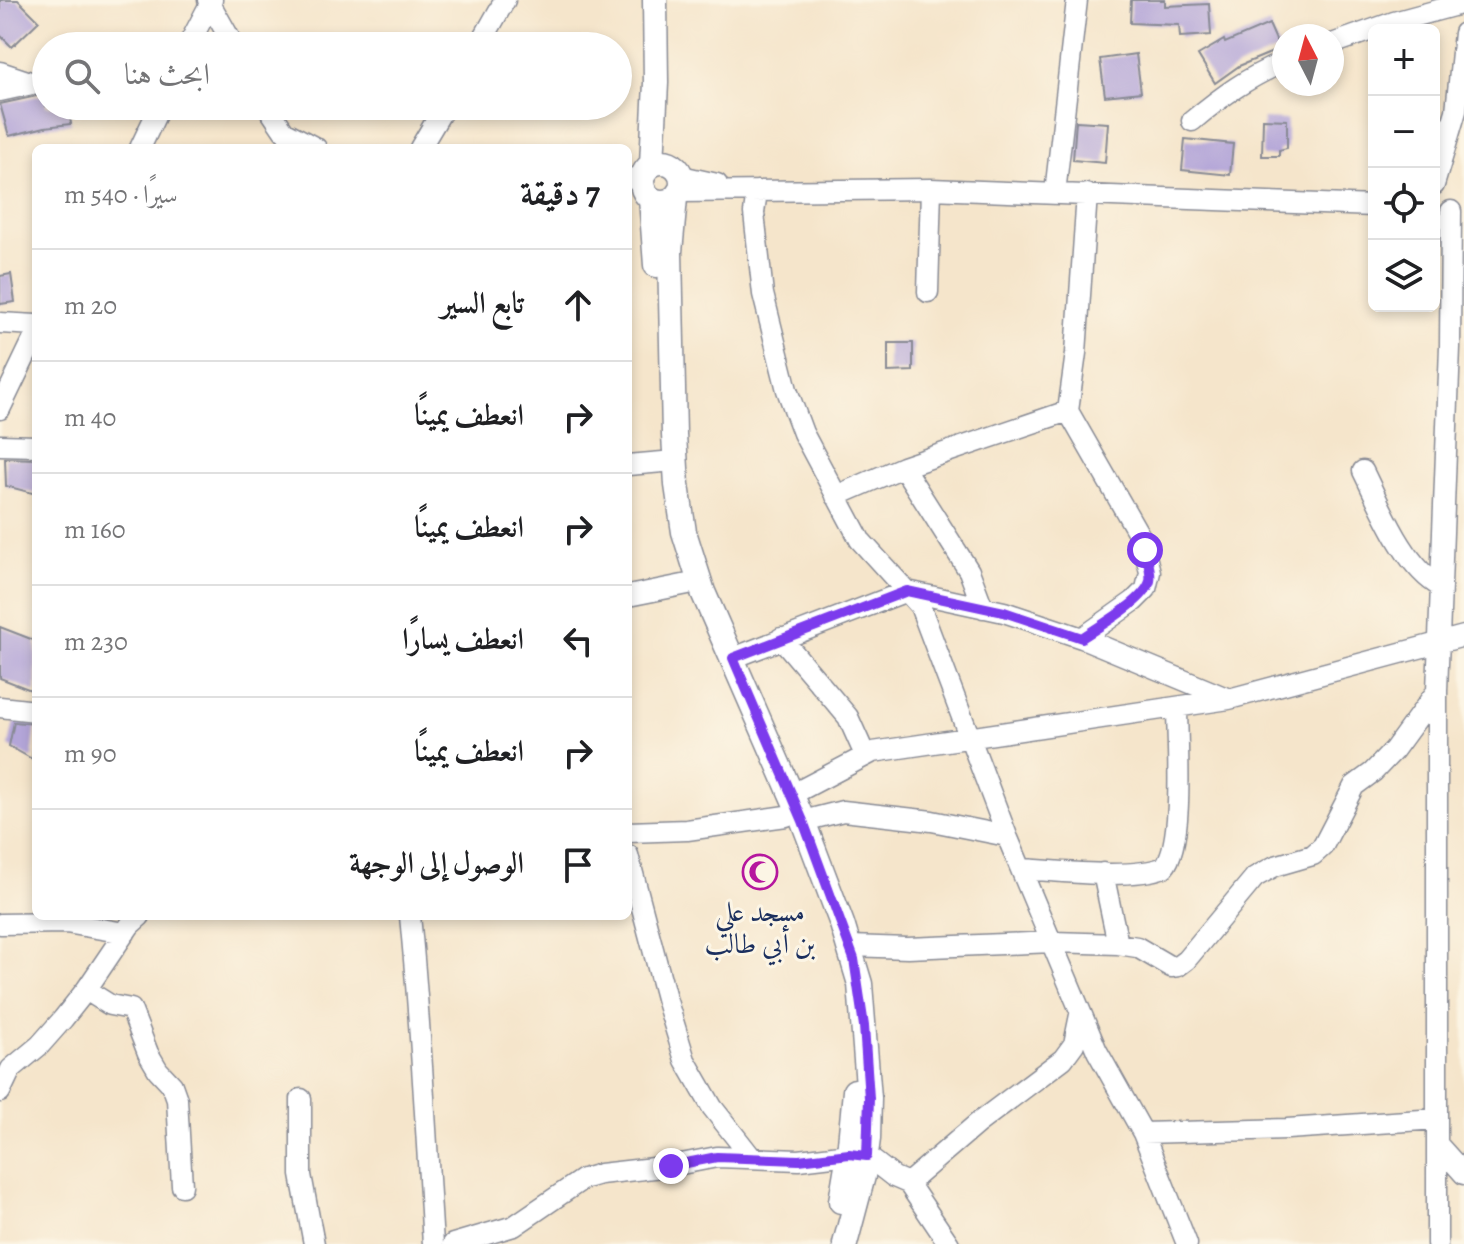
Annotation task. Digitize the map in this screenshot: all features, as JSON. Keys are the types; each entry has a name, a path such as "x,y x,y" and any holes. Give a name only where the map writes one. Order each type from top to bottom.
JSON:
{"main road":[{"path":"655,0 663,462 673,535 688,584 793,811 845,970 856,1072 856,1165 830,1244"},
{"path":"668,0 659,181 670,252 674,435 680,512 697,577 850,946 860,984 869,1098 845,1244"}],"street":[{"path":"487,32 505,0"},
{"path":"1055,193 1077,0"},
{"path":"195,32 210,1"},
{"path":"210,1 227,32"},
{"path":"1344,40 1464,3"},
{"path":"1439,168 1456,111 1464,33"},
{"path":"1192,121 1228,91 1272,67"},
{"path":"0,72 32,80"},
{"path":"0,91 32,84"},
{"path":"142,144 153,120"},
{"path":"277,120 284,131 308,144"},
{"path":"422,144 437,120"},
{"path":"659,181 750,192 931,189 1368,206"},
{"path":"928,292 931,189"},
{"path":"750,192 759,271 781,368 803,433 866,548 907,591 924,614 1007,836 1080,1011 1097,1051 1143,1133 1187,1244"},
{"path":"1082,638 1134,601 1146,589 1150,572 1142,540 1068,411 1076,353 1087,194"},
{"path":"1437,1244 1437,643 1450,347 1450,211"},
{"path":"0,323 32,325"},
{"path":"0,409 32,342"},
{"path":"836,496 903,467 1068,411"},
{"path":"0,445 32,446"},
{"path":"632,465 663,462"},
{"path":"903,467 969,571 983,608"},
{"path":"1363,471 1410,557 1421,572 1441,587"},
{"path":"632,595 688,584"},
{"path":"733,658 907,591 983,608 1082,638 1229,699"},
{"path":"793,811 865,755 1229,699 1464,636"},
{"path":"781,638 848,717 865,755"},
{"path":"850,946 908,948 1053,942 1118,944 1137,947 1171,967 1182,964 1255,877 1275,866 1313,855 1323,846 1354,786 1394,750 1437,691"},
{"path":"0,707 32,711"},
{"path":"1022,869 1103,873 1164,867 1170,859 1177,814 1177,707"},
{"path":"632,832 687,830 793,811 843,811 932,821 1007,836"},
{"path":"632,870 685,1060 723,1123 752,1158"},
{"path":"1103,873 1118,944"},
{"path":"0,1092 6,1067 40,1045 86,990 136,920"},
{"path":"410,920 425,1090 426,1156 433,1244"},
{"path":"0,924 66,923 125,933"},
{"path":"86,990 110,1005 131,1009 152,1060 172,1085 179,1110 182,1186"},
{"path":"901,1180 1063,1059 1076,1039 1080,1011"},
{"path":"301,1099 301,1175 314,1244"},
{"path":"1143,1133 1287,1129 1437,1119"},
{"path":"717,1157 723,1123"},
{"path":"1438,1145 1464,1174"},
{"path":"453,1244 514,1226 583,1179 717,1157 856,1165 901,1180 949,1244"}],"building":[{"path":"0,0 18,0 39,21 12,47 0,35"},
{"path":"1131,0 1165,0 1165,6 1209,4 1211,35 1180,37 1179,25 1130,23"},
{"path":"1269,24 1272,31 1272,52 1239,66 1215,83 1198,55 1224,40 1225,43"},
{"path":"1136,54 1141,92 1105,96 1100,59"},
{"path":"32,97 32,120 70,120 71,124 9,136 0,104"},
{"path":"1263,119 1287,120 1287,148 1279,150 1279,156 1262,156"},
{"path":"1076,121 1108,123 1105,163 1073,160"},
{"path":"1185,139 1233,144 1230,175 1182,170"},
{"path":"11,274 15,302 0,304 0,276"},
{"path":"888,343 913,343 913,371 888,372"},
{"path":"5,458 32,459 32,493 6,486"},
{"path":"0,627 32,639 32,690 0,678"},
{"path":"14,722 32,724 32,759 9,746"}],"place":[{"name":"مسجد علي بن أبي طالب","path":"760,872"}],"route":[{"path":"671,1166 717,1157 799,1160 849,1154 867,1156 869,1098 860,984 854,959 803,821 733,658 907,591 1004,612 1082,638 1146,589 1150,572 1145,550"}]}
